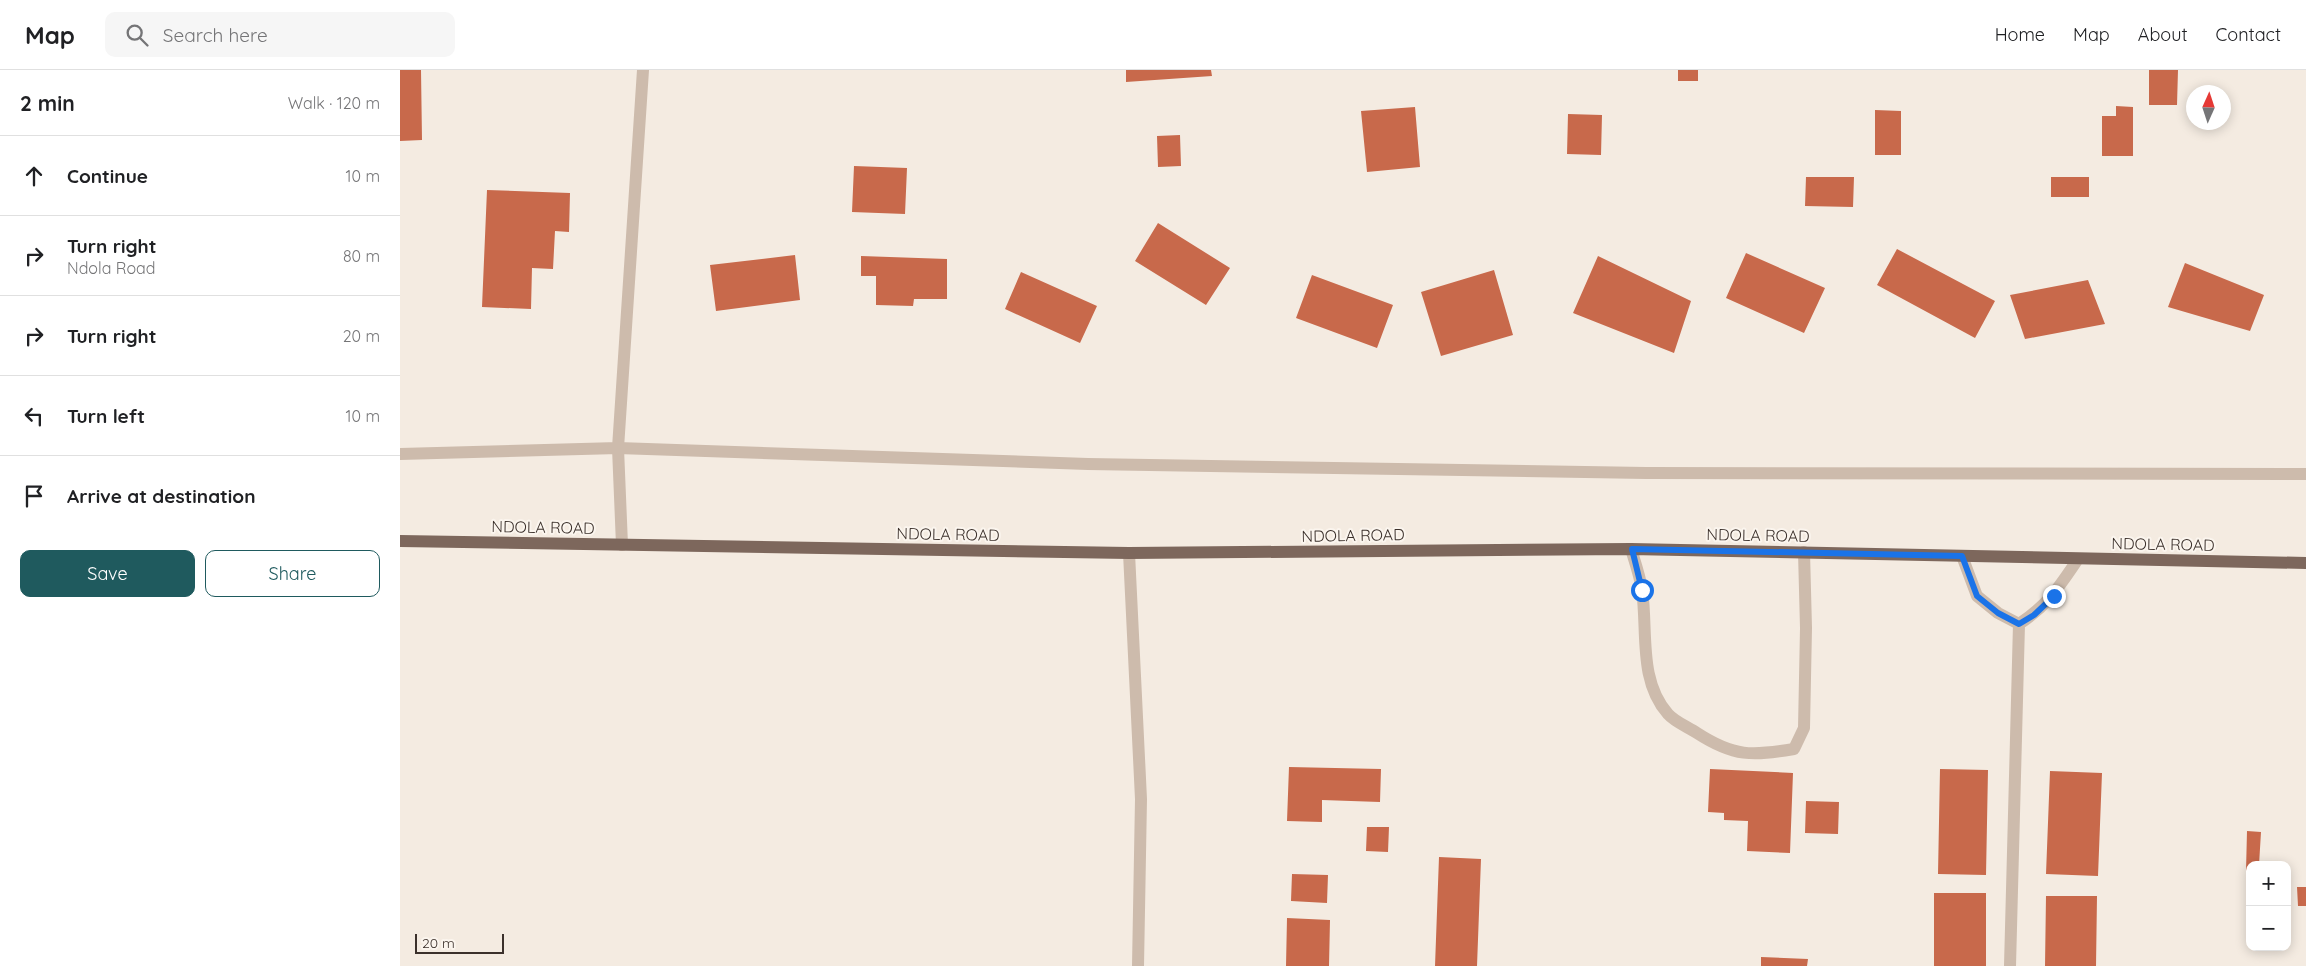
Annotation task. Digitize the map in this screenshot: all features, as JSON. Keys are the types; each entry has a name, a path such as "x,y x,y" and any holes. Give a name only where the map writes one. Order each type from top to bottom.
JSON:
{"main road":[{"name":"NDOLA ROAD","path":"400,541 1129,554 1632,549 2306,563"}],"street":[{"path":"622,545 618,448 643,70"},
{"path":"400,454 618,448 1088,464 1626,473 2306,474"},
{"path":"1632,549 1642,590 1645,651 1652,687 1668,715 1704,737 1734,752 1764,754 1794,750 1804,728 1804,552"},
{"path":"1129,554 1141,799 1138,966"},
{"path":"1962,556 1977,596 1998,613 2019,624"},
{"path":"2019,624 2034,615 2054,596 2078,559"},
{"path":"2010,966 2019,624"}],"building":[{"path":"400,70 421,70 422,140 400,141"},
{"path":"1126,70 1211,70 1212,76 1126,82"},
{"path":"1678,70 1698,70 1698,81 1678,81"},
{"path":"2149,70 2178,70 2177,105 2149,105"},
{"path":"2116,106 2133,107 2133,156 2102,156 2102,116 2116,116"},
{"path":"1415,107 1420,167 1367,172 1361,111"},
{"path":"1875,110 1901,111 1901,155 1875,155"},
{"path":"1568,114 1602,115 1601,155 1567,154"},
{"path":"1180,135 1181,166 1158,167 1157,136"},
{"path":"854,166 907,168 905,214 852,212"},
{"path":"1806,177 1854,177 1853,207 1805,206"},
{"path":"2051,177 2089,177 2089,197 2051,197"},
{"path":"487,190 570,193 569,232 555,231 553,269 532,268 531,309 482,307"},
{"path":"1158,223 1230,268 1206,305 1135,261"},
{"path":"1897,249 1995,301 1975,338 1877,285"},
{"path":"1746,253 1825,288 1804,333 1726,298"},
{"path":"795,255 800,300 716,311 710,265"},
{"path":"861,256 947,259 947,299 914,299 913,306 876,305 876,276 861,276"},
{"path":"1598,256 1691,301 1674,353 1573,313"},
{"path":"2185,263 2264,295 2250,331 2168,307"},
{"path":"1494,270 1513,335 1441,356 1421,292"},
{"path":"1021,272 1097,306 1080,343 1005,309"},
{"path":"1312,275 1393,305 1377,348 1296,318"},
{"path":"2088,280 2105,324 2025,339 2010,295"},
{"path":"1289,767 1381,769 1380,802 1322,800 1322,822 1287,821"},
{"path":"1710,769 1793,773 1790,853 1747,851 1748,821 1724,820 1724,813 1708,812"},
{"path":"1940,769 1988,770 1986,875 1938,874"},
{"path":"2050,771 2102,773 2098,876 2046,874"},
{"path":"1806,801 1839,802 1838,834 1805,833"},
{"path":"1367,827 1389,827 1388,852 1366,851"},
{"path":"2247,831 2261,832 2259,861 2246,861"},
{"path":"1439,857 1481,859 1477,966 1435,966"},
{"path":"1292,874 1328,875 1327,903 1291,901"},
{"path":"2297,887 2306,887 2306,906 2298,906"},
{"path":"1934,893 1986,893 1986,966 1934,966"},
{"path":"2046,896 2097,896 2096,966 2045,966"},
{"path":"1287,918 1330,920 1329,966 1286,966"},
{"path":"1761,957 1808,959 1807,966 1761,966"}],"route":[{"path":"1642,590 1632,549 1962,556 1977,596 1998,613 2019,624 2034,615 2054,596"}]}
